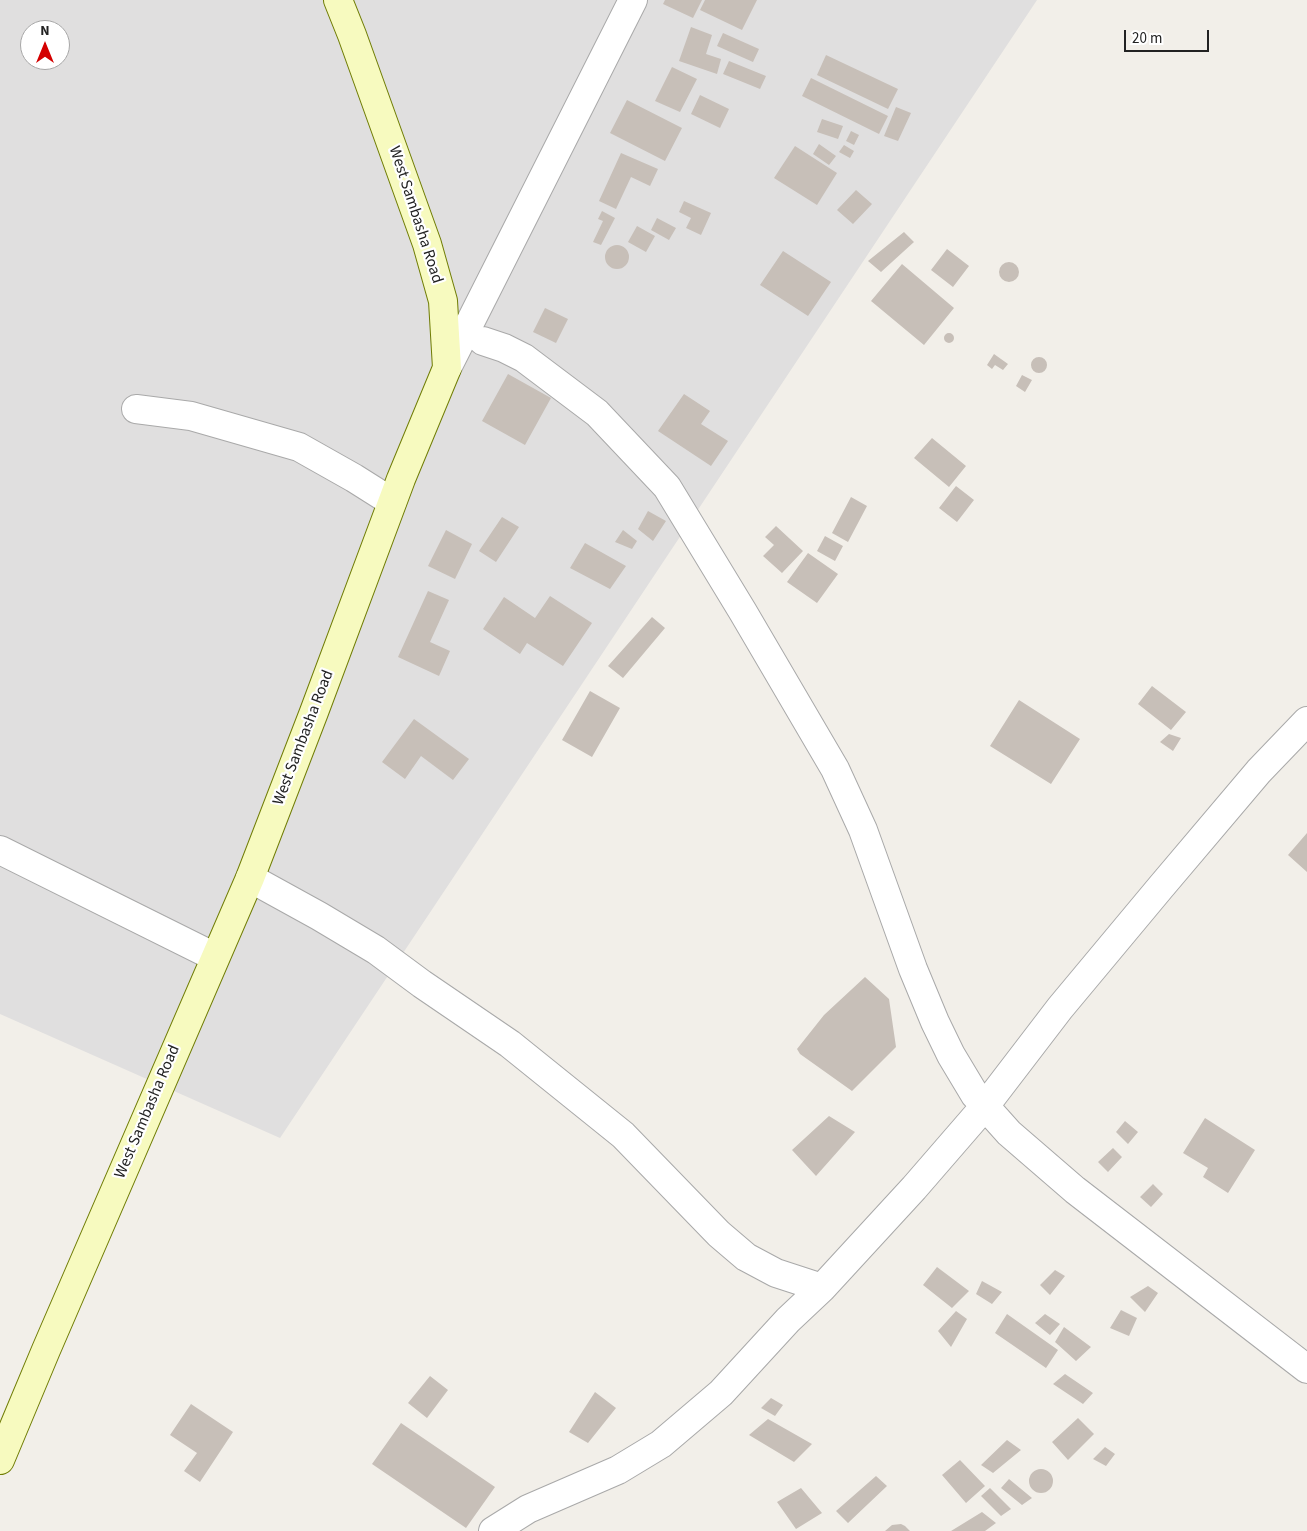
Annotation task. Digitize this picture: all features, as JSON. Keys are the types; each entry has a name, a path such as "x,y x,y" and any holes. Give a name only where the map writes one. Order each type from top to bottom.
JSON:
{"street":[{"name":"West Sambasha Road","path":"0,1460 250,878 318,703 392,502 448,368 443,301 428,244 338,0"},
{"path":"448,368 633,0"},
{"path":"483,340 524,358 597,413 667,487 835,769 863,830 913,969 935,1022 951,1055 975,1095 1009,1133 1075,1190 1307,1369"},
{"path":"136,409 191,416 299,447 392,502"},
{"path":"493,1531 528,1509 618,1470 660,1444 721,1393 788,1320 822,1288 914,1188 985,1106 1078,985 1259,771 1307,721"},
{"path":"0,850 215,957"},
{"path":"250,878 376,950 510,1044 623,1134 719,1234 746,1257 776,1273 822,1288"}],"shaded area":[{"path":"0,0 1037,0 280,1138 0,1014"}],"building":[{"path":"665,0 702,0 693,18 663,4"},
{"path":"705,0 757,0 742,30 700,10"},
{"path":"691,27 712,35 706,54 721,59 717,74 679,61"},
{"path":"723,33 759,49 753,62 717,46"},
{"path":"826,55 898,89 888,109 817,75"},
{"path":"729,61 766,76 760,89 723,74"},
{"path":"672,67 697,79 680,112 655,101"},
{"path":"811,78 888,116 879,134 802,96"},
{"path":"700,95 729,109 720,128 691,114"},
{"path":"627,100 682,128 665,161 610,133"},
{"path":"896,107 911,113 898,141 884,136"},
{"path":"822,119 843,126 838,139 817,132"},
{"path":"851,131 859,135 854,145 846,141"},
{"path":"819,144 836,156 829,165 813,154"},
{"path":"844,145 854,151 850,158 839,152"},
{"path":"795,146 837,173 817,205 774,178"},
{"path":"621,153 658,169 650,186 631,177 616,209 599,201"},
{"path":"856,190 872,204 853,224 837,210"},
{"path":"684,201 711,213 701,235 686,228 691,218 679,212"},
{"path":"602,211 615,218 601,245 593,242 603,221 598,219"},
{"path":"657,218 676,228 669,240 651,230"},
{"path":"637,226 655,236 646,252 628,242"},
{"path":"904,232 914,242 881,272 868,261"},
{"path":"617,245 622,246 628,252 628,262 622,268 617,269 612,268 606,262 605,257 606,252 612,246"},
{"path":"947,249 969,266 953,287 931,270"},
{"path":"783,251 831,282 808,316 760,285"},
{"path":"1009,262 1016,265 1019,272 1016,279 1009,282 1002,279 999,272 1002,265"},
{"path":"902,264 954,308 924,345 871,301"},
{"path":"545,308 568,319 556,343 533,332"},
{"path":"947,333 951,333 954,338 951,343 947,343 944,340 944,336"},
{"path":"994,354 1008,364 1003,370 995,365 992,369 987,365"},
{"path":"1039,357 1045,359 1047,365 1045,371 1039,373 1033,371 1031,365 1033,359"},
{"path":"508,374 551,398 525,445 482,421"},
{"path":"1022,375 1032,380 1025,392 1016,386"},
{"path":"684,394 710,411 701,424 728,441 711,466 658,431"},
{"path":"932,438 966,466 949,487 914,458"},
{"path":"956,486 974,500 957,522 939,508"},
{"path":"851,497 867,506 848,542 832,533"},
{"path":"648,511 666,521 653,541 638,529"},
{"path":"502,517 519,527 496,562 479,551"},
{"path":"776,526 803,551 782,573 763,556 774,545 765,537"},
{"path":"446,530 472,544 455,579 428,566"},
{"path":"623,530 637,541 632,549 615,542"},
{"path":"825,536 843,546 835,561 817,551"},
{"path":"585,543 626,566 610,589 570,568"},
{"path":"808,553 838,574 817,603 787,582"},
{"path":"428,591 449,600 430,642 450,651 439,676 398,657"},
{"path":"550,596 592,623 563,666 527,643 520,654 483,629 504,597 535,618"},
{"path":"652,617 665,628 623,678 608,666"},
{"path":"1152,686 1186,712 1171,730 1138,704"},
{"path":"590,691 620,708 592,757 562,740"},
{"path":"1019,700 1080,739 1051,784 990,746"},
{"path":"414,719 469,759 453,780 421,756 405,779 382,762"},
{"path":"1169,734 1181,738 1173,751 1160,742"},
{"path":"1307,833 1307,872 1288,855"},
{"path":"865,977 889,999 896,1047 852,1091 800,1054 797,1049 824,1015"},
{"path":"829,1116 855,1132 816,1176 792,1150"},
{"path":"1205,1118 1255,1150 1228,1193 1203,1177 1208,1168 1183,1153"},
{"path":"1125,1121 1138,1132 1128,1144 1116,1132"},
{"path":"1113,1148 1122,1157 1108,1172 1098,1162"},
{"path":"1153,1184 1163,1194 1151,1207 1140,1197"},
{"path":"937,1267 969,1291 952,1308 923,1285"},
{"path":"1055,1270 1065,1276 1050,1295 1040,1285"},
{"path":"982,1281 1002,1292 992,1304 976,1294"},
{"path":"1148,1286 1158,1293 1145,1312 1130,1297"},
{"path":"1121,1310 1137,1318 1129,1336 1110,1328"},
{"path":"956,1311 967,1319 951,1347 938,1331"},
{"path":"1007,1314 1058,1350 1046,1368 995,1333"},
{"path":"1045,1314 1060,1324 1050,1335 1035,1323"},
{"path":"1064,1327 1091,1347 1076,1361 1055,1342"},
{"path":"1065,1374 1093,1393 1083,1404 1053,1384"},
{"path":"430,1376 448,1390 427,1418 408,1403"},
{"path":"595,1392 616,1408 588,1443 569,1432"},
{"path":"771,1398 783,1405 775,1416 761,1408"},
{"path":"191,1404 233,1432 200,1482 184,1471 197,1453 170,1435"},
{"path":"1078,1418 1094,1434 1068,1460 1052,1442"},
{"path":"768,1419 812,1444 794,1462 749,1435"},
{"path":"401,1423 495,1487 466,1528 372,1464"},
{"path":"1007,1440 1021,1450 993,1473 981,1465"},
{"path":"1105,1447 1115,1454 1106,1466 1093,1459"},
{"path":"960,1460 985,1486 966,1503 942,1475"},
{"path":"1041,1469 1049,1473 1053,1481 1049,1489 1041,1493 1033,1489 1029,1481 1033,1473"},
{"path":"876,1476 887,1486 848,1523 836,1511"},
{"path":"1009,1479 1032,1498 1022,1505 1001,1488"},
{"path":"801,1488 822,1513 796,1529 777,1502"},
{"path":"990,1488 1011,1509 1001,1516 981,1496"},
{"path":"982,1512 996,1523 985,1531 951,1531"},
{"path":"901,1524 910,1531 885,1531 892,1525"}]}
